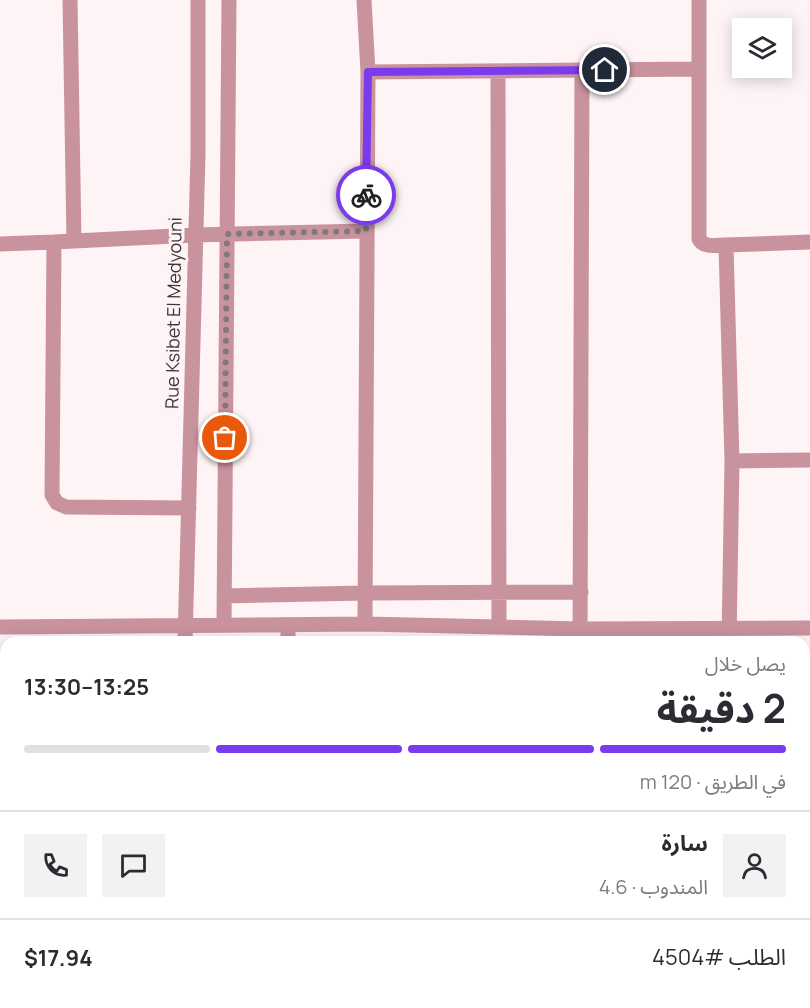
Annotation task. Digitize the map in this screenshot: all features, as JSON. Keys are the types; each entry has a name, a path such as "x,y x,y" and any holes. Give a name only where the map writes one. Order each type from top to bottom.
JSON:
{"street":[{"path":"70,0 74,241"},
{"name":"Rue Ksibet El Medyouni","path":"185,634 198,154 198,0"},
{"path":"224,625 229,0"},
{"path":"364,0 368,72 365,624"},
{"path":"699,0 697,69 699,238 701,243 726,245 810,242"},
{"path":"368,72 697,69"},
{"path":"580,636 582,70"},
{"path":"498,71 499,627"},
{"path":"0,244 195,235 366,231"},
{"path":"54,242 52,495 57,503 66,507 189,508"},
{"path":"726,245 732,461 729,635"},
{"path":"732,461 810,460"},
{"path":"224,596 581,592"},
{"path":"0,627 185,634 224,625 365,624 436,634 499,627 580,636 729,635 810,628"},
{"path":"288,625 288,636"}],"way so far":[{"path":"225,438 227,234 366,231 366,195"}],"route":[{"path":"366,195 368,72 605,70"}]}
